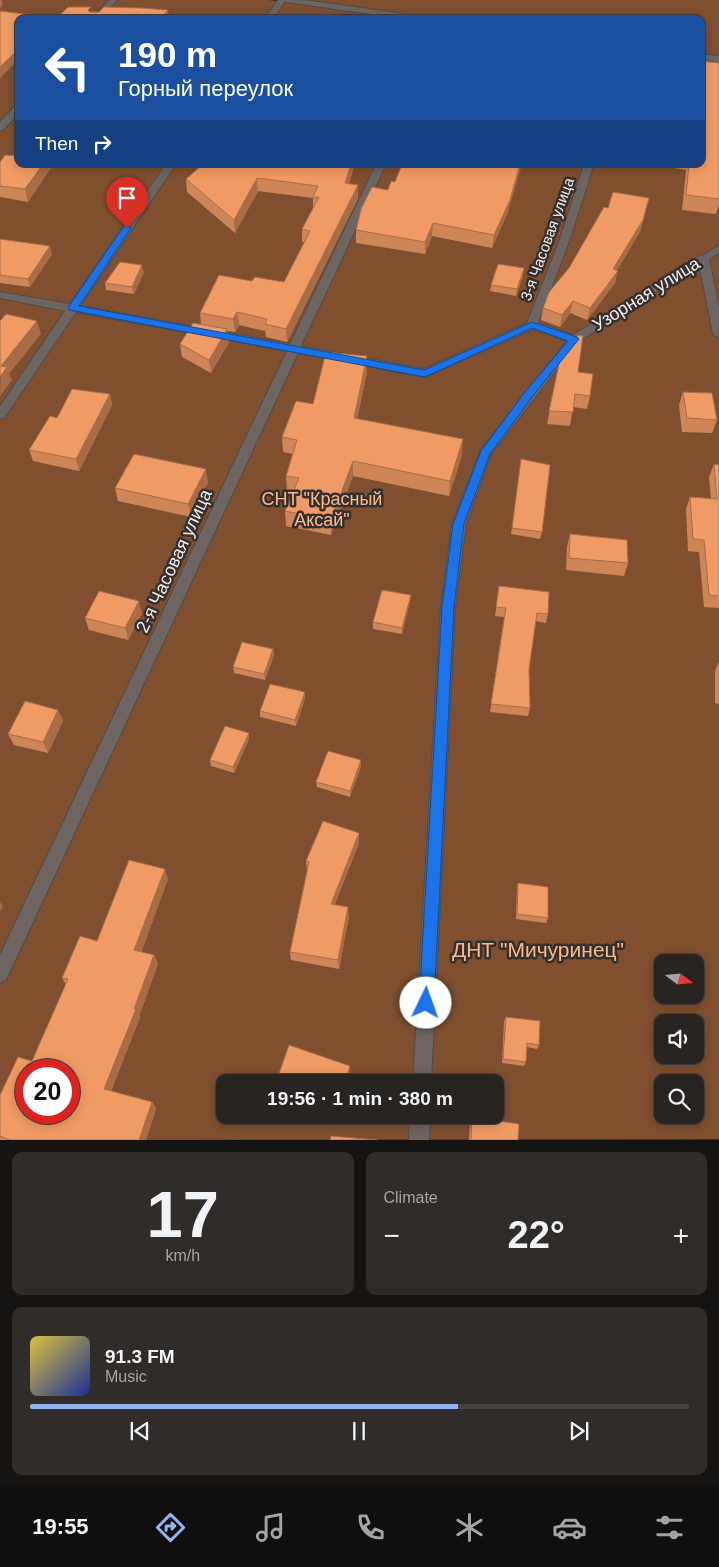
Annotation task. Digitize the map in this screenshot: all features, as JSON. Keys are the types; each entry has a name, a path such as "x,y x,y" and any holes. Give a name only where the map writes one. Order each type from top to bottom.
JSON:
{"main road":[{"path":"100,15 113,0"},
{"path":"272,15 282,0"},
{"path":"286,0 397,15"},
{"path":"705,57 719,59"},
{"path":"0,128 15,111"},
{"path":"0,415 169,167"},
{"name":"2-я Часовая улица","path":"0,974 380,167"},
{"name":"3-я Часовая улица","path":"532,325 565,239 588,167"},
{"name":"Узорная улица","path":"422,1074 448,607 459,524 485,453 529,394 574,339 719,249"},
{"path":"419,1140 420,1124"}],"street":[{"path":"703,258 719,334"},
{"path":"0,295 425,373 532,325 574,339"}],"green space":[{"name":"СНТ \"Красный Аксай\"","path":"0,0 268,0 380,15 15,15 15,167 705,167 705,57 719,59 719,1139 0,1140"},
{"path":"295,0 719,0 719,59 705,57 705,15 402,15"}],"building":[{"path":"68,7 91,7 88,10 90,12 99,12 104,7 168,10 164,15 60,15"},
{"path":"0,11 33,15 15,15 15,53 0,67"},
{"path":"705,61 719,63 719,199 686,195 689,167 705,167"},
{"path":"5,155 15,156 15,167 41,167 25,189 0,186 0,162"},
{"path":"200,167 350,167 345,183 358,185 286,329 265,324 267,319 237,312 233,319 200,313 219,275 252,281 255,277 284,282 310,231 302,229 319,197 313,197 318,186 257,178 234,220 186,179"},
{"path":"401,167 519,167 510,200 494,235 433,223 425,242 356,230 361,209 372,187 388,190 391,181 395,182"},
{"path":"613,192 649,198 643,220 613,269 618,271 590,308 573,301 562,315 543,308 549,292 569,268 604,207 608,208"},
{"path":"0,239 50,246 28,279 0,275"},
{"path":"120,262 142,265 132,287 105,283"},
{"path":"498,264 524,268 517,289 491,285"},
{"path":"6,314 37,321 1,366 7,367 0,377 0,321"},
{"path":"193,323 227,329 209,360 180,344"},
{"path":"578,335 583,336 578,372 593,374 590,396 575,394 573,412 549,411 560,359"},
{"path":"326,352 367,356 354,418 463,439 450,481 353,461 331,520 285,511 299,478 286,476 297,440 282,437 296,401 313,404"},
{"path":"72,389 110,394 76,459 29,450 50,416 57,418"},
{"path":"683,392 712,393 717,420 687,418"},
{"path":"134,454 206,469 188,504 115,488"},
{"path":"521,459 550,465 542,532 512,528"},
{"path":"714,464 719,465 719,596 709,595 704,540 693,539 690,497 717,499"},
{"path":"570,534 627,540 628,563 569,558"},
{"path":"499,586 549,592 548,614 537,613 529,669 530,708 491,704 506,608 496,607"},
{"path":"382,590 411,595 402,628 373,622"},
{"path":"99,591 139,601 125,628 85,618"},
{"path":"242,642 273,649 264,674 233,667"},
{"path":"270,684 305,692 295,720 260,711"},
{"path":"25,701 58,710 43,742 8,734"},
{"path":"225,726 249,733 233,767 210,760"},
{"path":"328,751 361,760 350,791 316,782"},
{"path":"323,821 359,833 331,904 348,907 338,960 290,952 309,862 306,861"},
{"path":"129,860 165,869 134,950 154,955 134,1009 136,1009 104,1089 152,1102 139,1140 10,1140 0,1136 0,1095 15,1063 15,1124 80,1124 80,1059 33,1059 68,979 62,978 80,936 97,941"},
{"path":"518,883 548,887 548,918 517,914"},
{"path":"506,1017 540,1021 539,1045 527,1043 526,1062 503,1059"},
{"path":"289,1045 350,1066 348,1074 279,1074"},
{"path":"504,1122 519,1124 518,1140 471,1140 472,1124 504,1124"},
{"path":"331,1136 377,1140 330,1140"}],"route":[{"path":"127,228 73,308 425,373 532,325 574,339 529,394 485,453 459,524 448,607 426,1003"}],"park label":[{"name":"ДНТ \"Мичуринец\"","path":"538,949"}]}
